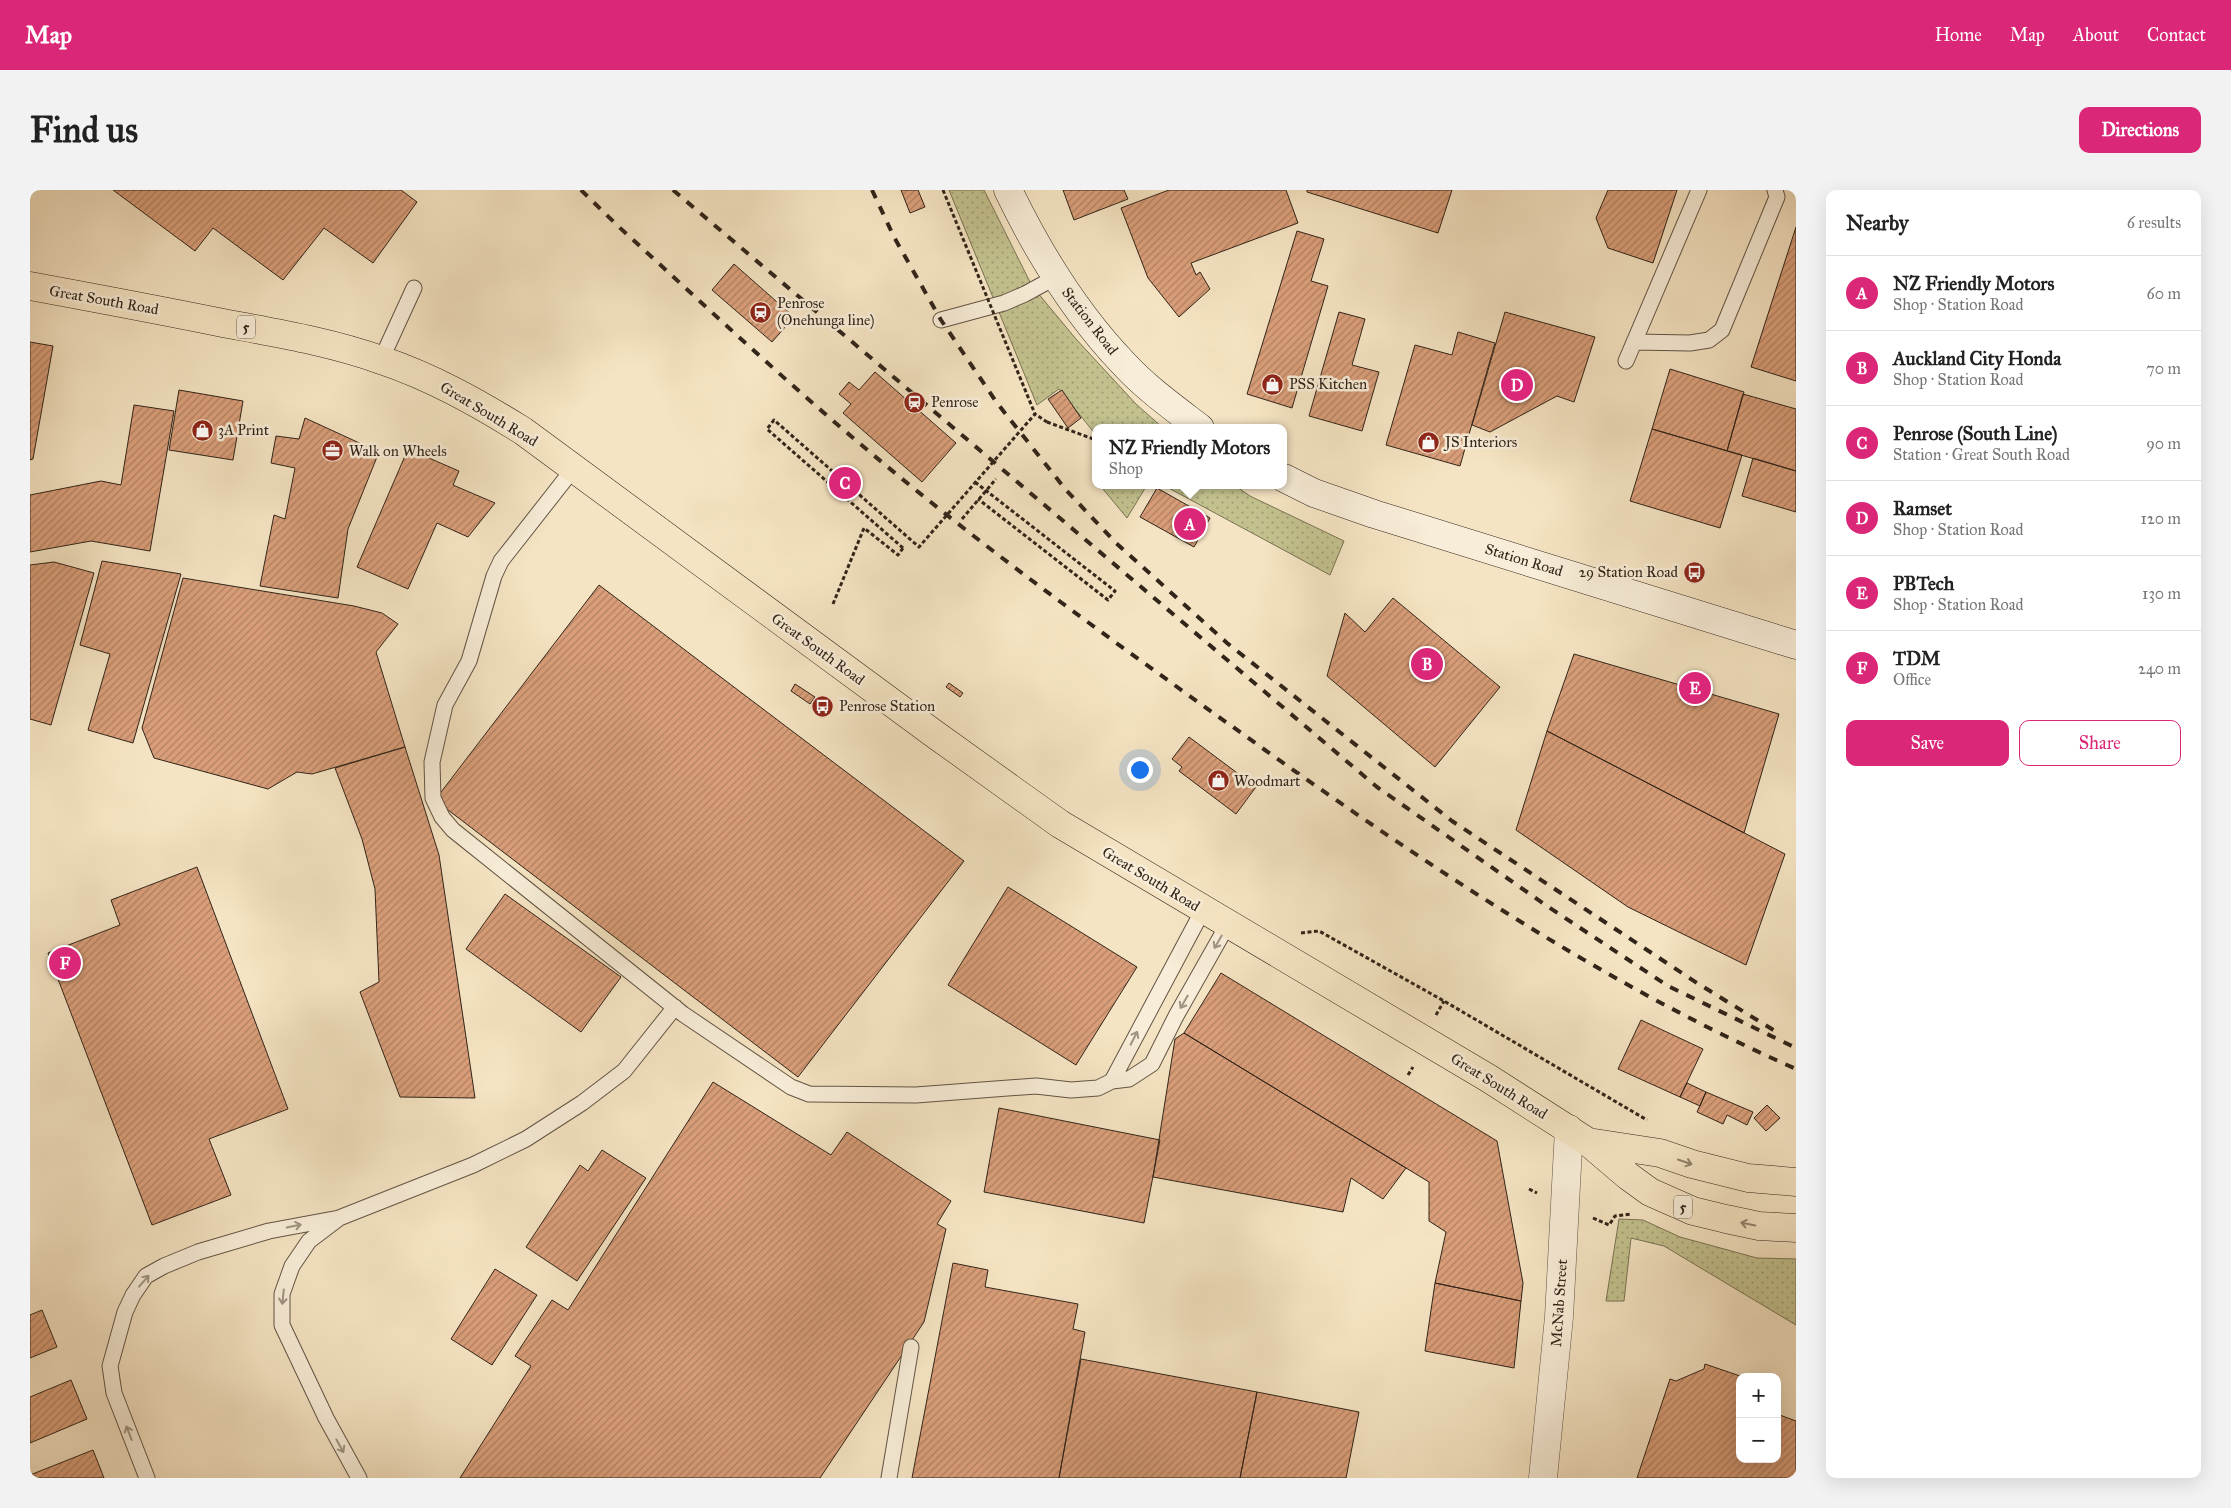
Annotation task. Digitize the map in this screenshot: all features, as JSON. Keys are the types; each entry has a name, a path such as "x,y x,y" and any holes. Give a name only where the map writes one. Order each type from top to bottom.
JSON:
{"main road":[{"name":"Station Road","path":"1008,190 1056,276 1090,325 1124,365 1173,408 1195,424"},
{"name":"Great South Road","path":"30,286 256,329 333,346 381,360 433,380 481,405 523,431 1013,792 1060,824 1488,1078 1579,1135 1650,1192 1694,1211 1759,1226 1796,1228"},
{"name":"Station Road","path":"1287,480 1314,494 1374,514 1796,644"},
{"name":"Great South Road","path":"1579,1135 1660,1153 1692,1164 1748,1178 1796,1182"},
{"name":"McNab Street","path":"1543,1478 1579,1135"}],"lane":[{"path":"1626,362 1699,190"},
{"path":"1634,342 1690,343 1709,340 1722,330 1776,197 1775,190"},
{"path":"941,320 1004,303 1026,294 1056,276"},
{"path":"381,360 414,288"},
{"path":"574,468 502,561 494,576 469,661 445,705 432,762 433,798 442,817 453,830 675,1007 791,1087 808,1094 916,1095 1036,1086 1071,1090 1098,1088 1112,1081 1129,1079 1152,1064 1176,1016 1228,924"},
{"path":"1112,1081 1204,910"},
{"path":"147,1478 114,1393 110,1366 125,1312 133,1294 146,1276 164,1266 198,1252 269,1231 339,1218 473,1164 526,1139 582,1103 624,1071 675,1007"},
{"path":"339,1218 309,1241 292,1266 282,1294 282,1325 340,1446 360,1478"},
{"path":"889,1478 911,1346"}],"path":[{"path":"943,190 1035,414 1047,422 1092,439"},
{"path":"832,604 864,528 898,555 903,548 767,429 774,420 919,547 1035,414"},
{"path":"962,519 996,479"},
{"path":"975,482 1115,591 1108,600 978,499"},
{"path":"1311,932 1319,931 1653,1122"}],"shaded area":[{"path":"949,190 984,190 1032,286 1076,339 1136,404 1158,424 1092,424 1092,430 1059,389 1037,405"},
{"path":"1103,489 1145,489 1127,518"},
{"path":"1170,489 1240,489 1250,496 1344,541 1330,575"},
{"path":"1619,1219 1643,1220 1680,1237 1757,1258 1796,1259 1796,1325 1664,1246 1631,1238 1624,1301 1606,1301"}],"building":[{"path":"113,190 401,190 417,202 373,263 324,228 283,280 213,228 195,251"},
{"path":"901,190 918,190 925,207 910,213"},
{"path":"1063,190 1124,190 1128,199 1074,220"},
{"path":"1169,190 1286,190 1298,223 1191,263 1196,275 1200,272 1210,289 1179,317 1148,278 1121,208"},
{"path":"1307,190 1452,190 1438,233 1307,192"},
{"path":"1608,190 1677,190 1653,263 1608,248 1596,218"},
{"path":"1796,227 1796,381 1751,367"},
{"path":"1297,231 1324,239 1311,281 1328,286 1292,408 1247,394"},
{"path":"734,264 794,317 772,342 712,290"},
{"path":"1339,312 1365,319 1352,365 1379,372 1362,431 1309,416"},
{"path":"1505,312 1595,337 1574,402 1557,396 1490,432 1472,425"},
{"path":"1458,332 1495,343 1460,466 1386,445 1415,345 1452,355"},
{"path":"30,342 53,346 33,459 30,460"},
{"path":"1670,369 1744,392 1727,451 1652,429"},
{"path":"875,372 956,443 922,482 843,413 851,404 839,394 849,382 859,390"},
{"path":"179,390 243,401 233,460 169,450"},
{"path":"1062,390 1081,418 1068,428 1048,399"},
{"path":"1743,394 1796,409 1796,471 1727,451"},
{"path":"134,405 174,411 150,551 91,541 30,552 30,495 101,481 121,485"},
{"path":"305,418 379,452 348,529 338,598 260,586 274,515 285,519 295,468 271,463 276,436 299,439"},
{"path":"1652,429 1742,455 1720,528 1630,501"},
{"path":"408,449 459,471 453,485 495,503 468,537 437,523 408,589 357,567"},
{"path":"1753,458 1796,471 1796,512 1742,496"},
{"path":"1156,489 1159,489 1210,518 1194,547 1140,517"},
{"path":"102,561 181,574 133,743 88,730 110,654 80,645"},
{"path":"54,562 94,573 51,725 30,719 30,565"},
{"path":"183,578 354,606 382,613 398,624 376,652 405,747 312,774 297,772 268,789 154,758 142,728"},
{"path":"599,585 964,861 798,1077 435,800"},
{"path":"1393,598 1500,687 1435,767 1327,676 1345,613 1365,632"},
{"path":"1574,654 1779,714 1744,833 1547,731"},
{"path":"949,683 963,693 960,697 946,687"},
{"path":"795,684 815,697 810,704 791,691"},
{"path":"1547,731 1785,854 1746,965 1628,907 1516,830"},
{"path":"1189,737 1256,787 1236,814 1179,771 1182,767 1172,759"},
{"path":"405,747 439,855 475,1098 400,1097 360,992 379,982 375,889 362,839 335,768"},
{"path":"197,867 288,1109 209,1139 231,1195 152,1225 48,953 120,925 111,900"},
{"path":"1008,887 1137,967 1076,1065 948,985"},
{"path":"505,894 621,977 581,1032 466,949"},
{"path":"1221,973 1497,1141 1523,1283 1521,1301 1435,1283 1446,1232 1429,1221 1429,1182 1184,1033"},
{"path":"1641,1020 1703,1049 1680,1097 1618,1069"},
{"path":"1184,1033 1406,1168 1383,1199 1351,1178 1343,1212 1153,1177 1175,1039"},
{"path":"713,1082 831,1155 847,1132 951,1201 937,1224 946,1229 924,1322 820,1478 460,1478 531,1366 515,1356 552,1300 568,1310"},
{"path":"1687,1083 1706,1092 1700,1106 1680,1097"},
{"path":"1706,1092 1753,1112 1747,1125 1727,1115 1723,1124 1697,1112"},
{"path":"1767,1105 1780,1118 1766,1131 1754,1118"},
{"path":"999,1108 1160,1140 1144,1223 984,1192"},
{"path":"602,1150 646,1178 577,1281 526,1247 580,1165 588,1171"},
{"path":"953,1263 988,1270 985,1287 1078,1304 1073,1329 1085,1332 1059,1478 912,1478"},
{"path":"495,1269 537,1295 492,1365 451,1339"},
{"path":"1435,1283 1521,1301 1514,1368 1425,1351"},
{"path":"42,1310 57,1347 30,1358 30,1315"},
{"path":"1081,1359 1257,1392 1240,1478 1059,1478"},
{"path":"1705,1364 1736,1375 1736,1463 1781,1463 1781,1415 1796,1421 1796,1478 1637,1478 1670,1379 1676,1381 1704,1369"},
{"path":"71,1380 87,1419 30,1443 30,1397"},
{"path":"1257,1392 1359,1412 1346,1478 1240,1478"},
{"path":"93,1450 104,1478 30,1478 30,1475"}],"railway":[{"path":"581,190 737,336 858,442 1007,562 1161,676 1393,839 1523,923 1657,1001 1796,1069"},
{"path":"673,190 1377,787 1547,906 1668,986 1796,1048"},
{"path":"872,190 894,237 941,320 997,403 1066,490 1116,543 1227,643 1452,821 1697,983 1775,1031"}],"place":[{"name":"Penrose (Onehunga line)","path":"761,312"},
{"name":"PSS Kitchen","path":"1273,384"},
{"name":"Ramset","path":"1517,385"},
{"name":"Penrose","path":"915,402"},
{"name":"3A Print","path":"202,430"},
{"name":"JS Interiors","path":"1429,442"},
{"name":"Walk on Wheels","path":"333,451"},
{"name":"Penrose (South Line)","path":"845,483"},
{"name":"NZ Friendly Motors","path":"1190,524"},
{"name":"29 Station Road","path":"1694,572"},
{"name":"Auckland City Honda","path":"1427,664"},
{"name":"PBTech","path":"1695,688"},
{"name":"Penrose Station","path":"823,706"},
{"name":"Woodmart","path":"1218,781"},
{"name":"TDM","path":"65,963"}]}
